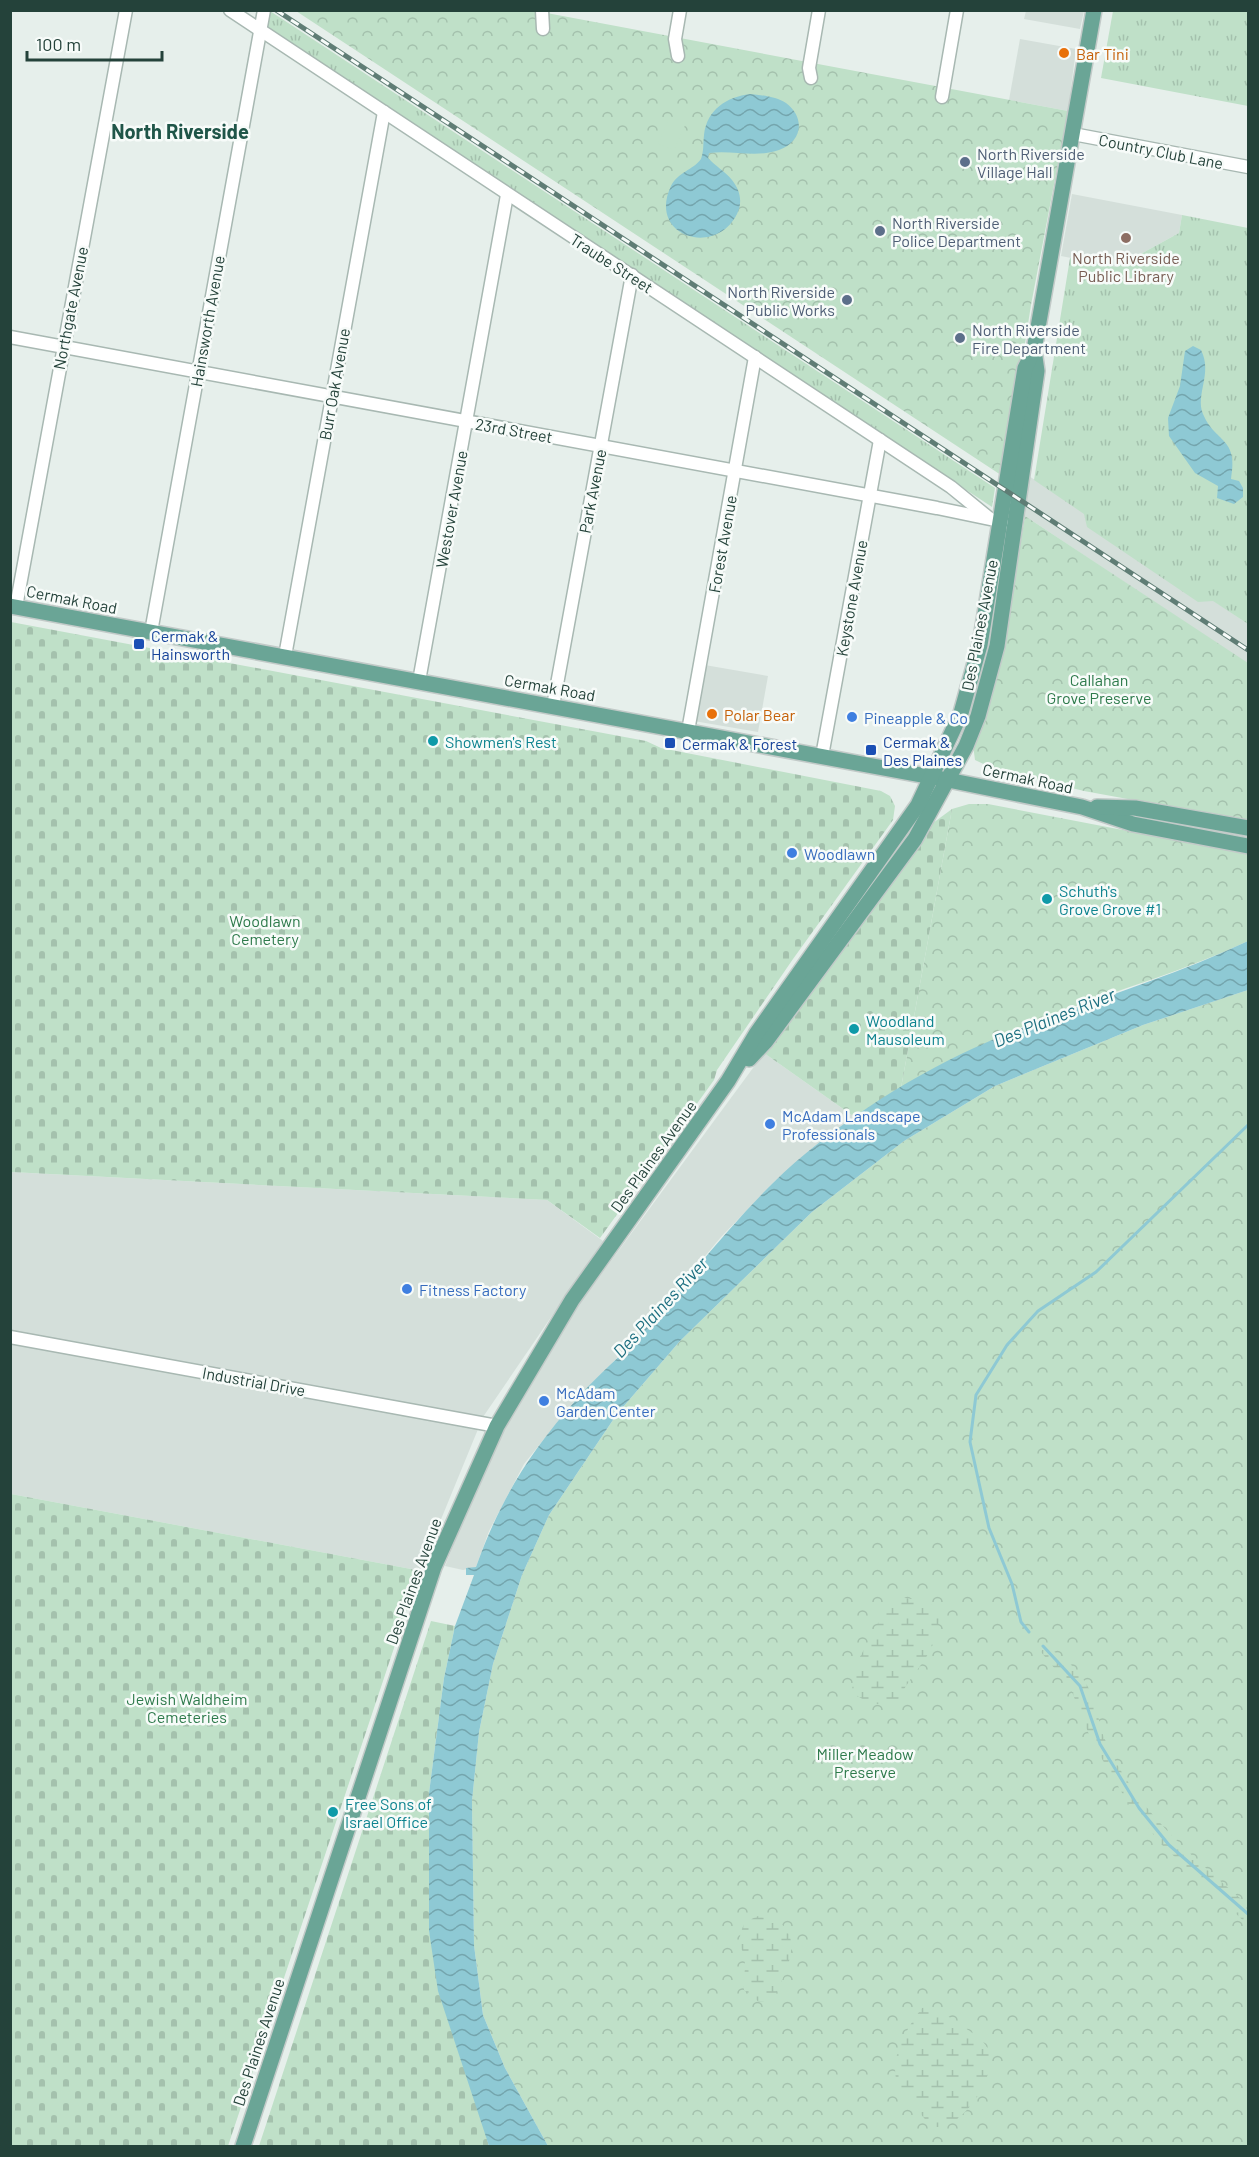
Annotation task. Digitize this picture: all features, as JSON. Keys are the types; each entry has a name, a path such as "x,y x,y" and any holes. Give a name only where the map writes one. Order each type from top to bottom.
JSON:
{"main road":[{"name":"Des Plaines Avenue","path":"729,1082 756,1034 909,820 950,740 972,677 1003,522 1038,371 1034,350 1094,10"},
{"name":"Des Plaines Avenue","path":"243,2146 434,1567 497,1426 572,1300 729,1082 766,1041 915,839 948,780 978,716 992,670 1003,522"},
{"name":"Cermak Road","path":"13,606 948,780 1082,807 1133,824 1248,846"},
{"name":"Cermak Road","path":"1082,807 1135,808 1248,828"}],"street":[{"name":"Northgate Avenue","path":"13,606 126,10"},
{"name":"Traube Street","path":"230,10 1003,522"},
{"name":"Hainsworth Avenue","path":"151,632 264,10"},
{"path":"542,10 543,29"},
{"path":"678,56 675,39 680,10"},
{"path":"811,78 809,68 819,10"},
{"path":"942,98 957,10"},
{"name":"Burr Oak Avenue","path":"285,657 384,112"},
{"name":"Country Club Lane","path":"1072,134 1248,167"},
{"name":"Westover Avenue","path":"419,681 507,195"},
{"name":"Park Avenue","path":"553,706 632,275"},
{"name":"23rd Street","path":"10,337 198,370 1003,522"},
{"name":"Forest Avenue","path":"688,731 756,357"},
{"name":"Keystone Avenue","path":"822,756 880,440"},
{"name":"Industrial Drive","path":"10,1336 497,1426"}],"shaded area":[{"path":"1026,10 1084,11 1080,29 1024,19"},
{"path":"1020,39 1076,49 1068,111 1009,100"},
{"path":"1072,194 1182,215 1179,233 1117,267 1061,256"},
{"path":"1029,476 1248,624 1248,664 1025,516"},
{"path":"699,664 768,676 758,732 688,720"},
{"path":"764,1053 856,1118 775,1181 721,1237 633,1342 577,1398 524,1464 489,1531 476,1567 463,1570 445,1566 482,1473 538,1367 569,1318"},
{"path":"10,1172 547,1200 603,1241 483,1417 419,1573 411,1569 11,1494"}],"green space":[{"path":"270,11 995,488 992,507 273,31 267,25"},
{"path":"296,11 536,11 1068,111 1031,305 1004,477"},
{"path":"1113,11 1248,11 1248,106 1101,78"},
{"path":"670,116 686,123 674,150 658,144"},
{"path":"1182,215 1248,228 1248,624 1213,601 1198,602 1087,527 1084,514 1034,480 1070,258 1117,267 1179,233"},
{"name":"Callahan Grove Preserve","path":"1025,516 1248,663 1248,821 1084,791 992,768 975,760 973,745 1011,600"},
{"name":"Woodlawn Cemetery","path":"11,622 646,741 661,748 881,791 890,796 895,806 893,820 793,959 717,1070 714,1080 600,1238 547,1200 11,1172"},
{"path":"969,804 988,804 1248,854 1248,941 1201,961 1017,1029 901,1088 952,809"},
{"path":"952,809 901,1088 856,1118 764,1053 933,823"},
{"name":"Miller Meadow Preserve","path":"1248,990 1248,2146 548,2146 505,2068 483,2015 474,1945 472,1801 479,1732 493,1664 522,1575 549,1515 617,1414 680,1341 812,1212 904,1141 995,1086 1143,1025"},
{"name":"Jewish Waldheim Cemeteries","path":"11,1494 411,1569 419,1573 228,2146 11,2146"},
{"path":"898,1597 925,1601 940,1610 938,1626 931,1649 898,1700 885,1704 874,1703 852,1692 854,1668 889,1603"},
{"path":"431,1621 455,1626 444,1678 429,1793 429,1931 489,2146 259,2146"},
{"path":"1044,1647 1066,1660 1084,1680 1094,1700 1103,1735 1130,1785 1165,1829 1248,1905 1248,1925 1161,1844 1128,1803 1092,1742 1070,1687 1041,1652"},
{"path":"758,1916 777,1921 786,1929 790,1938 790,1960 772,2001 759,2002 744,1990 745,1958 740,1946 740,1937 745,1922"},
{"path":"936,2007 984,2043 989,2053 990,2065 981,2090 964,2113 945,2126 931,2127 899,2086 895,2066 900,2045 916,2016 922,2008"}],"water":[{"path":"750,94 774,98 786,103 799,122 797,136 787,146 770,152 709,153 708,158 735,184 740,196 739,210 727,227 714,235 700,238 687,235 676,228 668,218 666,203 671,186 678,177 701,159 706,126 714,111 726,101"},
{"path":"1193,346 1201,350 1204,359 1205,376 1201,399 1203,414 1229,448 1233,465 1231,479 1239,481 1243,488 1243,497 1234,504 1217,498 1218,486 1195,473 1169,436 1168,418 1180,386 1185,351"},
{"name":"Des Plaines River","path":"1248,941 1248,990 1143,1025 995,1086 904,1141 812,1212 680,1341 617,1414 549,1515 522,1575 493,1664 479,1732 472,1801 474,1945 483,2015 505,2068 548,2146 489,2146 438,1991 429,1931 429,1793 444,1678 455,1626 474,1575 466,1575 466,1568 476,1567 495,1520 517,1478 559,1420 634,1341 737,1221 774,1182 818,1143 895,1090 974,1048 1042,1020 1181,970"}],"waterway":[{"path":"1029,1632 1021,1622 1012,1584 989,1528 970,1442 976,1395 1007,1345 1038,1311 1096,1272 1248,1125"},
{"path":"1043,1646 1080,1686 1100,1744 1139,1808 1169,1845 1248,1914"}],"railway":[{"path":"276,10 1248,650"}],"place":[{"name":"Bar Tini","path":"1064,53"},
{"name":"North Riverside Village Hall","path":"965,162"},
{"name":"North Riverside Police Department","path":"880,231"},
{"name":"North Riverside Public Library","path":"1126,238"},
{"name":"North Riverside Public Works","path":"847,300"},
{"name":"North Riverside Fire Department","path":"960,338"},
{"name":"Cermak & Hainsworth","path":"139,644"},
{"name":"Polar Bear","path":"712,714"},
{"name":"Pineapple & Co","path":"852,717"},
{"name":"Showmen's Rest","path":"433,741"},
{"name":"Cermak & Forest","path":"670,743"},
{"name":"Cermak & Des Plaines","path":"871,750"},
{"name":"Woodlawn","path":"792,853"},
{"name":"Schuth's Grove Grove #1","path":"1047,899"},
{"name":"Woodland Mausoleum","path":"854,1029"},
{"name":"McAdam Landscape Professionals","path":"770,1124"},
{"name":"Fitness Factory","path":"407,1289"},
{"name":"McAdam Garden Center","path":"544,1401"},
{"name":"Free Sons of Israel Office","path":"333,1812"}],"district":[{"name":"North Riverside","path":"180,131"}]}
